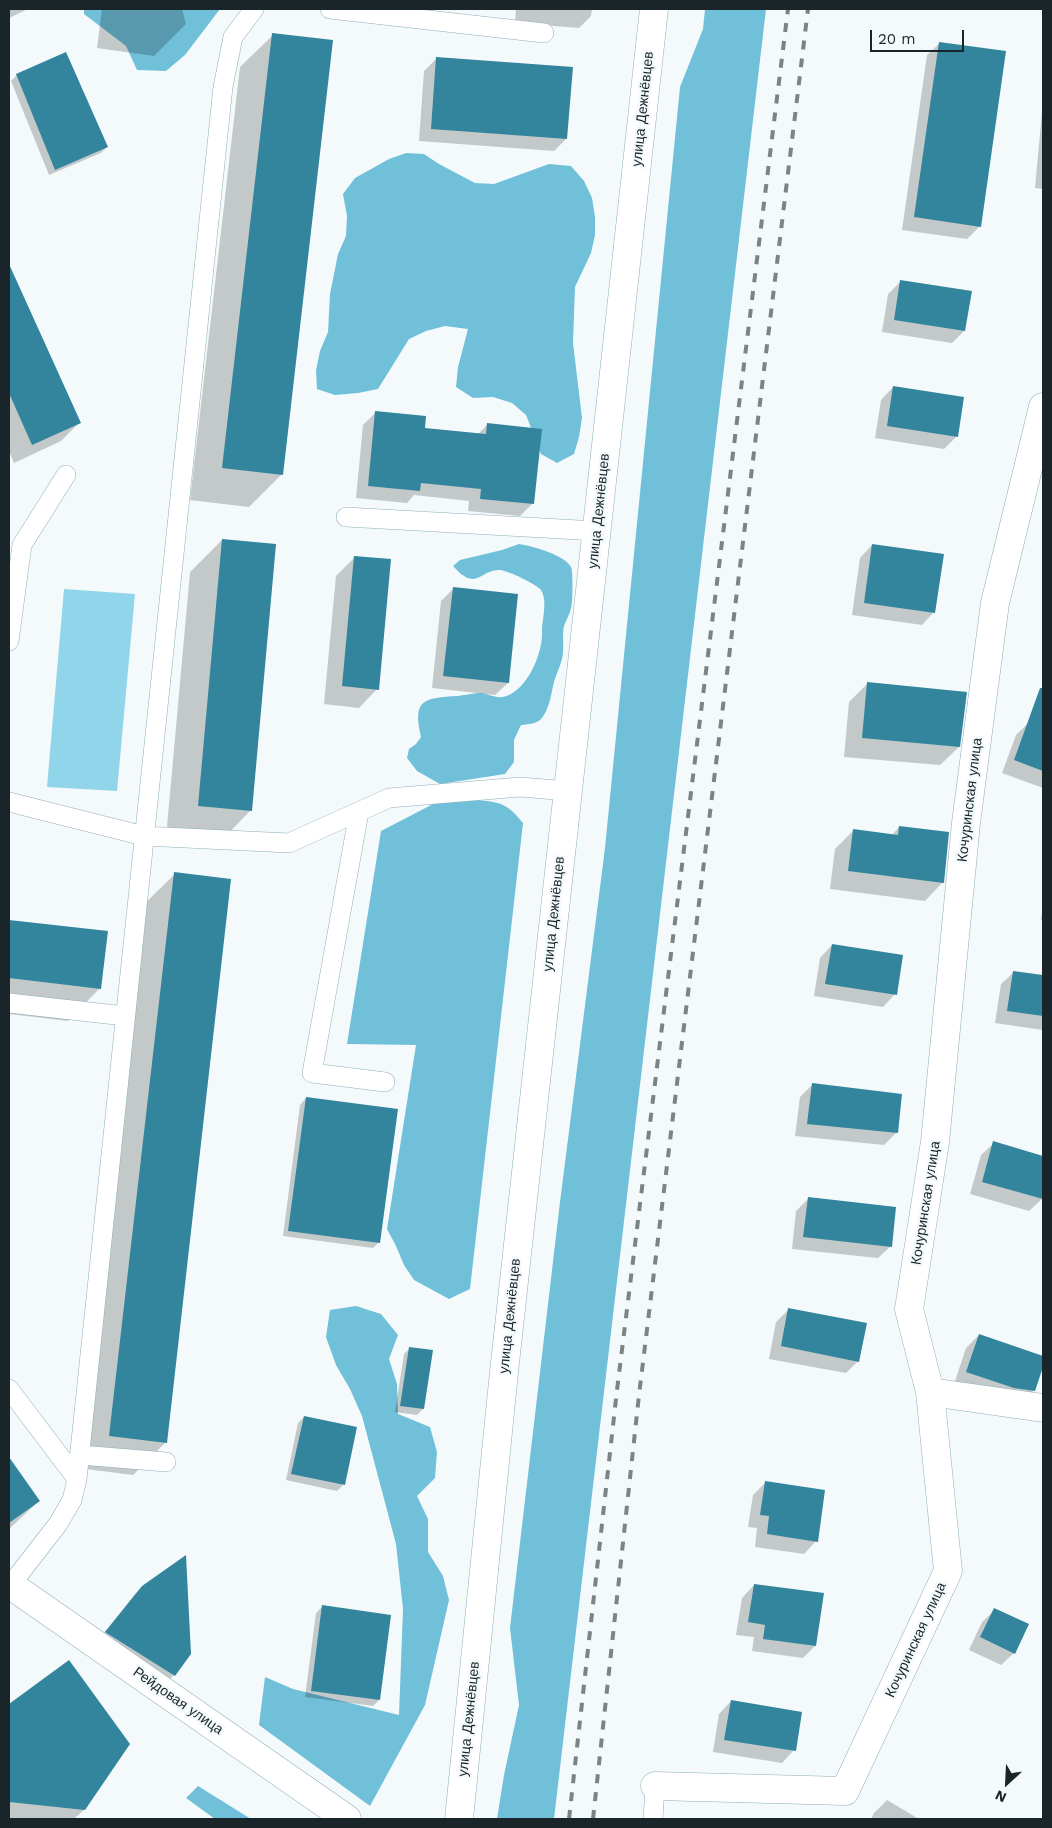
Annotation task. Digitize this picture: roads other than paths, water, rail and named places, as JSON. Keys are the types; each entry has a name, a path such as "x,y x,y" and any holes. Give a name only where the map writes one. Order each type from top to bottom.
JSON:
{"street":[{"name":"улица Дежнёвцев","path":"459,1819 505,1362 654,9"},
{"name":"Кочуринская улица","path":"655,1786 845,1791 948,1571 930,1392 909,1309 935,1142 966,823 995,603 1043,406"},
{"path":"930,1392 1043,1408"},
{"name":"Рейдовая улица","path":"10,1585 347,1819"}],"lane":[{"path":"10,1585 58,1524 72,1500 77,1479 223,87 233,37 254,9"},
{"path":"330,9 544,33"},
{"path":"9,641 22,545 66,475"},
{"path":"346,517 596,531"},
{"path":"9,802 144,836 288,843 388,798 520,787 568,791"},
{"path":"359,812 312,1073 385,1082"},
{"path":"9,1003 126,1016"},
{"path":"9,1389 77,1479"},
{"path":"80,1455 166,1462"},
{"path":"653,1819 655,1786"}],"railway":[{"path":"569,1819 617,1390 788,9"},
{"path":"593,1819 639,1395 808,9"}]}
